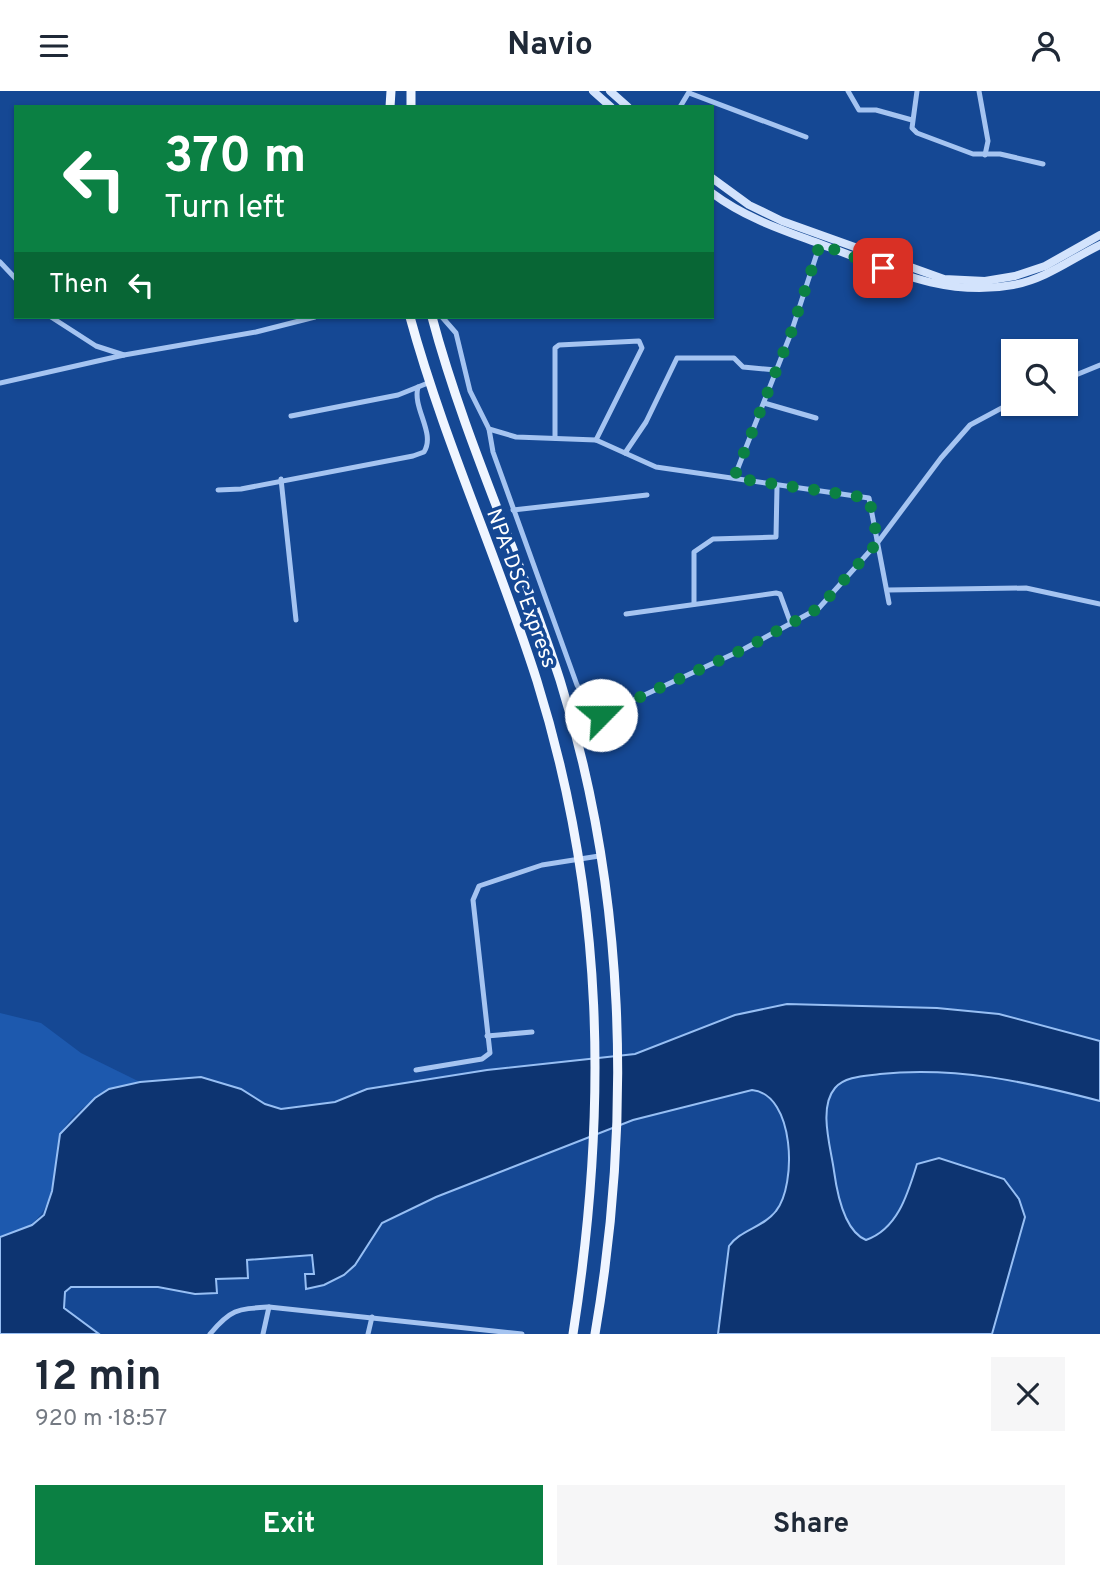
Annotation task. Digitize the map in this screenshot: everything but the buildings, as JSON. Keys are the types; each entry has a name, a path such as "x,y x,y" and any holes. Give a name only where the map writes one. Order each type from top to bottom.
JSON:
{"main road":[{"path":"593,91 609,105"},
{"path":"610,91 626,105"},
{"path":"714,179 749,205 772,216 944,279 985,281 1015,276 1045,266 1100,235"},
{"path":"714,194 753,220 904,276 965,289 1030,281 1100,245"},
{"name":"NPA-DSC Express","path":"411,319 428,383 537,681 561,767 578,859 592,955 595,1133 591,1200 573,1334"},
{"path":"433,319 452,385 521,566 560,683 586,780 599,856 612,943 617,1036 617,1125 611,1229 595,1334"}],"street":[{"path":"848,91 859,110 876,110 912,120"},
{"path":"917,91 912,120 912,128 917,133 955,148 985,155 1000,154 1043,164"},
{"path":"979,91 988,141 985,155"},
{"path":"689,92 806,137"},
{"path":"734,478 764,403 820,244"},
{"path":"0,262 14,277"},
{"path":"54,319 96,346 124,355"},
{"path":"0,383 124,355 256,332 307,319"},
{"path":"444,319 456,333 470,391 489,429 493,452 577,685 592,711 601,715 819,608 878,542 941,458 970,425 1001,408"},
{"path":"555,438 555,348 577,342 639,341 642,348 596,440"},
{"path":"625,453 646,422 677,358 734,358 743,367 776,370"},
{"path":"1078,374 1100,365"},
{"path":"291,417 398,395 428,383"},
{"path":"218,491 241,489 424,452 428,440 415,399 418,387"},
{"path":"764,403 817,418"},
{"path":"489,429 516,437 596,440 656,467 777,487 869,498 889,603"},
{"path":"281,479 296,620"},
{"path":"694,604 694,552 713,539 776,537 777,487"},
{"path":"513,510 647,495"},
{"path":"888,590 1026,588 1100,604"},
{"path":"626,614 780,594 791,624"},
{"path":"415,1070 486,1057 490,1053 474,893 479,886 511,873 599,856"},
{"path":"487,1036 533,1032"},
{"path":"262,1334 269,1307"},
{"path":"210,1334 227,1315 237,1309 269,1307 522,1334"},
{"path":"368,1334 372,1317"},
{"path":"435,1334 436,1326"}],"shaded area":[{"path":"787,1004 937,1008 999,1014 1100,1041 1100,1101 991,1077 936,1072 856,1077 839,1084 830,1096 827,1128 840,1200 852,1229 866,1240 877,1235 894,1219 917,1164 939,1158 1004,1179 1019,1199 1025,1217 992,1334 718,1334 729,1246 776,1211 783,1199 787,1182 788,1142 784,1123 777,1107 766,1095 752,1090 633,1120 436,1197 382,1223 355,1265 344,1275 324,1285 306,1289 305,1274 314,1274 312,1255 247,1260 248,1278 216,1279 217,1293 195,1294 158,1287 71,1287 65,1292 64,1308 99,1334 0,1334 0,1237 32,1225 44,1215 52,1191 60,1134 95,1098 109,1089 140,1082 201,1077 241,1089 265,1104 281,1109 335,1102 367,1089 487,1070 635,1054 735,1015"},
{"path":"0,1013 41,1023 81,1053 140,1082 96,1099 68,1123 59,1138 52,1188 44,1210 28,1226 0,1237"}],"route":[{"path":"601,715 611,713 744,649 819,608 878,542 869,498 777,487 734,478 791,333 820,244 883,268"}]}
